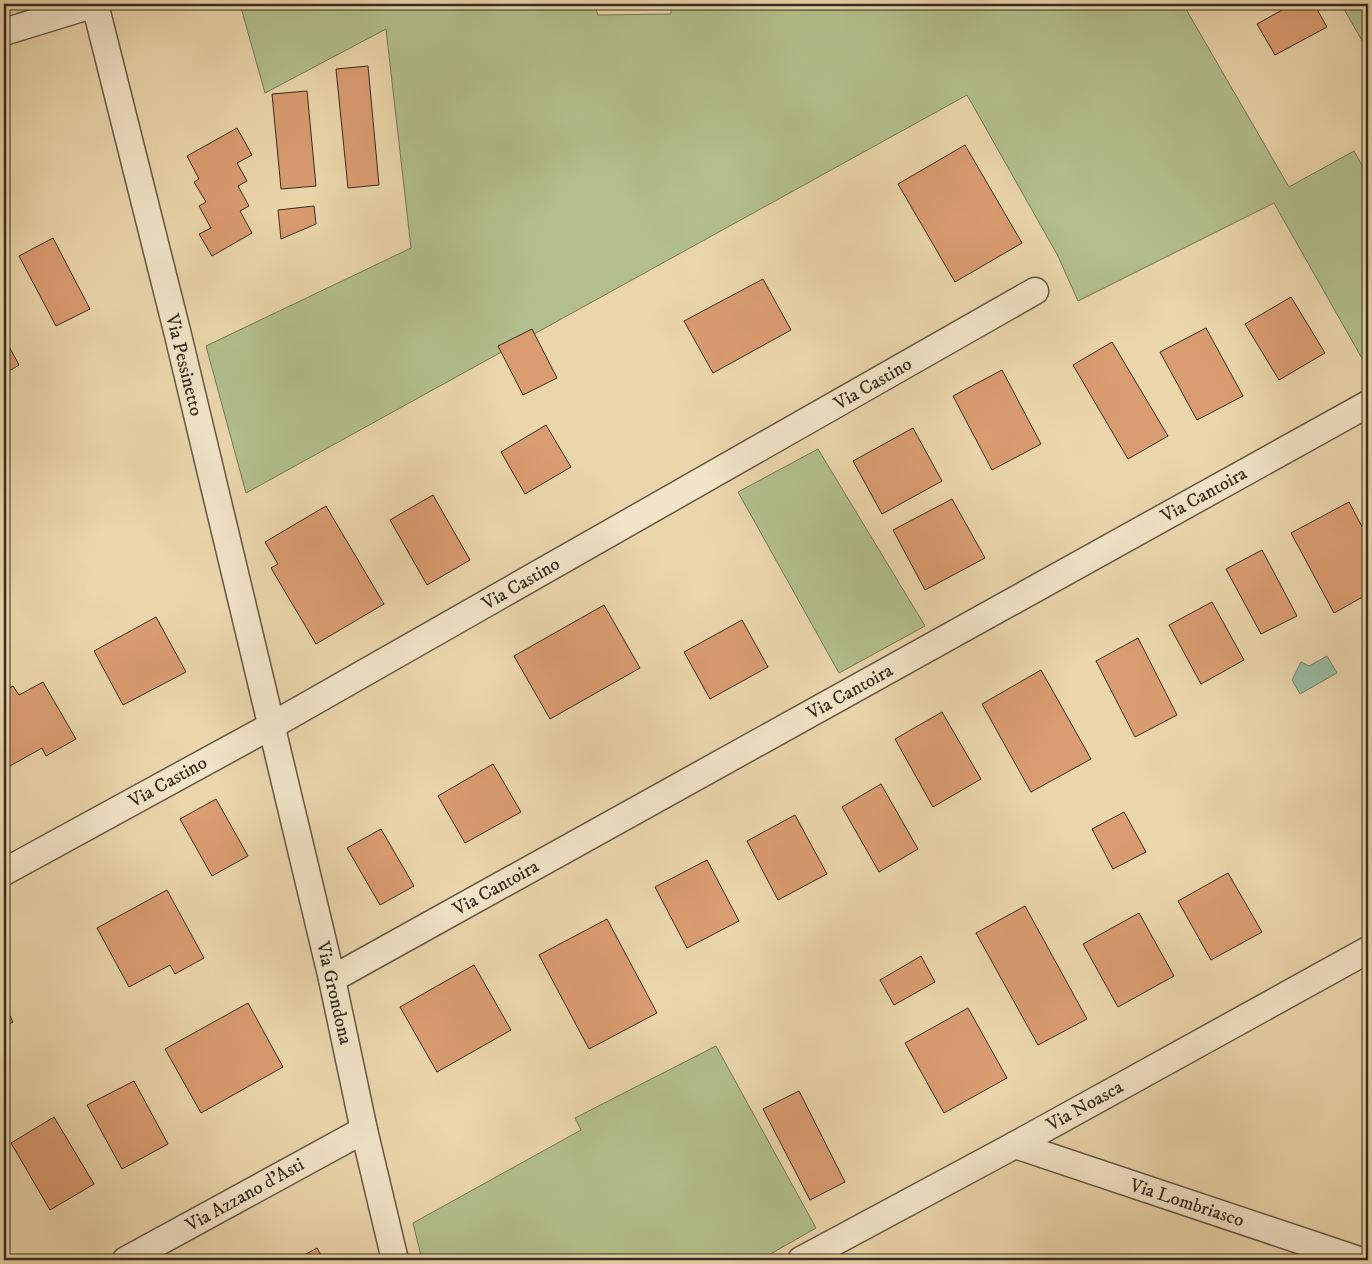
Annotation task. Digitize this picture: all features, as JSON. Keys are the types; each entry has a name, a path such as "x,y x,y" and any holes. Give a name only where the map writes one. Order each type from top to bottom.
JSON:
{"street":[{"path":"4,32 95,4"},
{"name":"Via Pessinetto","path":"95,4 178,335 271,726"},
{"name":"Via Castino","path":"4,872 271,726 1035,291"},
{"name":"Via Cantoira","path":"332,979 1368,404"},
{"name":"Via Grondona","path":"271,726 332,979 364,1130 395,1260"},
{"name":"Via Noasca","path":"801,1260 1015,1145 1368,950"},
{"name":"Via Azzano d'Asti","path":"126,1260 364,1130"},
{"name":"Via Lombriasco","path":"1015,1145 1359,1260"}],"shaded area":[{"path":"240,4 594,4 598,15 671,14 671,4 1183,4 1289,187 1354,151 1368,176 1368,369 1274,203 1078,301 1058,256 967,95 246,493 206,346 411,248 386,29 265,93"},
{"path":"1341,4 1368,4 1368,51"},
{"path":"818,449 925,626 839,673 738,492"},
{"path":"1327,656 1337,673 1300,694 1292,680 1301,662 1309,666"},
{"path":"716,1046 816,1228 760,1260 422,1260 413,1223 581,1130 575,1118"}],"building":[{"path":"1293,4 1314,4 1327,27 1275,55 1257,24"},
{"path":"368,66 379,185 348,188 336,69"},
{"path":"307,91 316,186 281,189 272,94"},
{"path":"237,128 252,155 237,163 247,181 238,186 249,206 240,211 252,233 212,256 199,234 211,228 199,206 206,202 194,182 199,179 187,156"},
{"path":"965,145 1022,243 955,282 898,184"},
{"path":"314,206 316,224 281,239 278,210"},
{"path":"53,238 90,309 56,326 19,256"},
{"path":"763,279 791,330 713,373 684,321"},
{"path":"1291,297 1325,353 1279,380 1245,324"},
{"path":"1206,328 1243,396 1197,420 1160,352"},
{"path":"532,329 557,378 523,395 498,346"},
{"path":"4,337 19,365 4,374"},
{"path":"1112,342 1168,436 1128,459 1073,365"},
{"path":"1002,370 1041,444 992,470 953,396"},
{"path":"546,425 571,467 525,494 501,452"},
{"path":"913,428 942,481 882,514 853,461"},
{"path":"433,495 470,560 427,585 390,520"},
{"path":"952,499 985,558 925,590 893,530"},
{"path":"1349,502 1368,538 1368,594 1334,613 1291,533"},
{"path":"326,506 384,604 316,644 271,568 278,564 265,542"},
{"path":"1262,550 1297,616 1261,634 1226,569"},
{"path":"1212,602 1244,660 1201,684 1169,625"},
{"path":"604,605 640,668 550,719 514,656"},
{"path":"156,617 186,672 123,705 94,651"},
{"path":"742,620 768,667 710,699 684,652"},
{"path":"1138,638 1177,715 1135,737 1096,661"},
{"path":"1041,670 1091,759 1031,792 982,704"},
{"path":"43,682 76,739 46,756 42,748 10,766 4,756 4,691 13,686 19,695"},
{"path":"942,712 981,779 933,807 895,739"},
{"path":"493,764 521,812 465,843 438,796"},
{"path":"881,784 918,849 879,872 842,807"},
{"path":"216,799 248,856 212,876 180,819"},
{"path":"1124,812 1146,852 1113,869 1092,829"},
{"path":"795,815 827,874 778,900 747,841"},
{"path":"381,829 414,886 380,905 347,848"},
{"path":"707,860 739,921 687,948 655,887"},
{"path":"1228,873 1262,932 1211,960 1178,901"},
{"path":"167,890 204,958 175,974 170,965 129,987 97,928"},
{"path":"1025,906 1087,1019 1038,1045 976,933"},
{"path":"1139,913 1174,976 1118,1007 1083,944"},
{"path":"607,919 657,1013 589,1049 539,955"},
{"path":"921,956 935,982 894,1005 880,980"},
{"path":"474,965 511,1030 437,1072 400,1007"},
{"path":"248,1003 283,1067 201,1113 165,1049"},
{"path":"4,1004 13,1022 4,1027"},
{"path":"968,1008 1007,1078 944,1113 905,1043"},
{"path":"134,1081 168,1144 122,1169 87,1105"},
{"path":"799,1091 845,1182 810,1200 763,1109"},
{"path":"54,1117 94,1184 50,1210 11,1143"},
{"path":"317,1248 324,1260 295,1260"}]}
